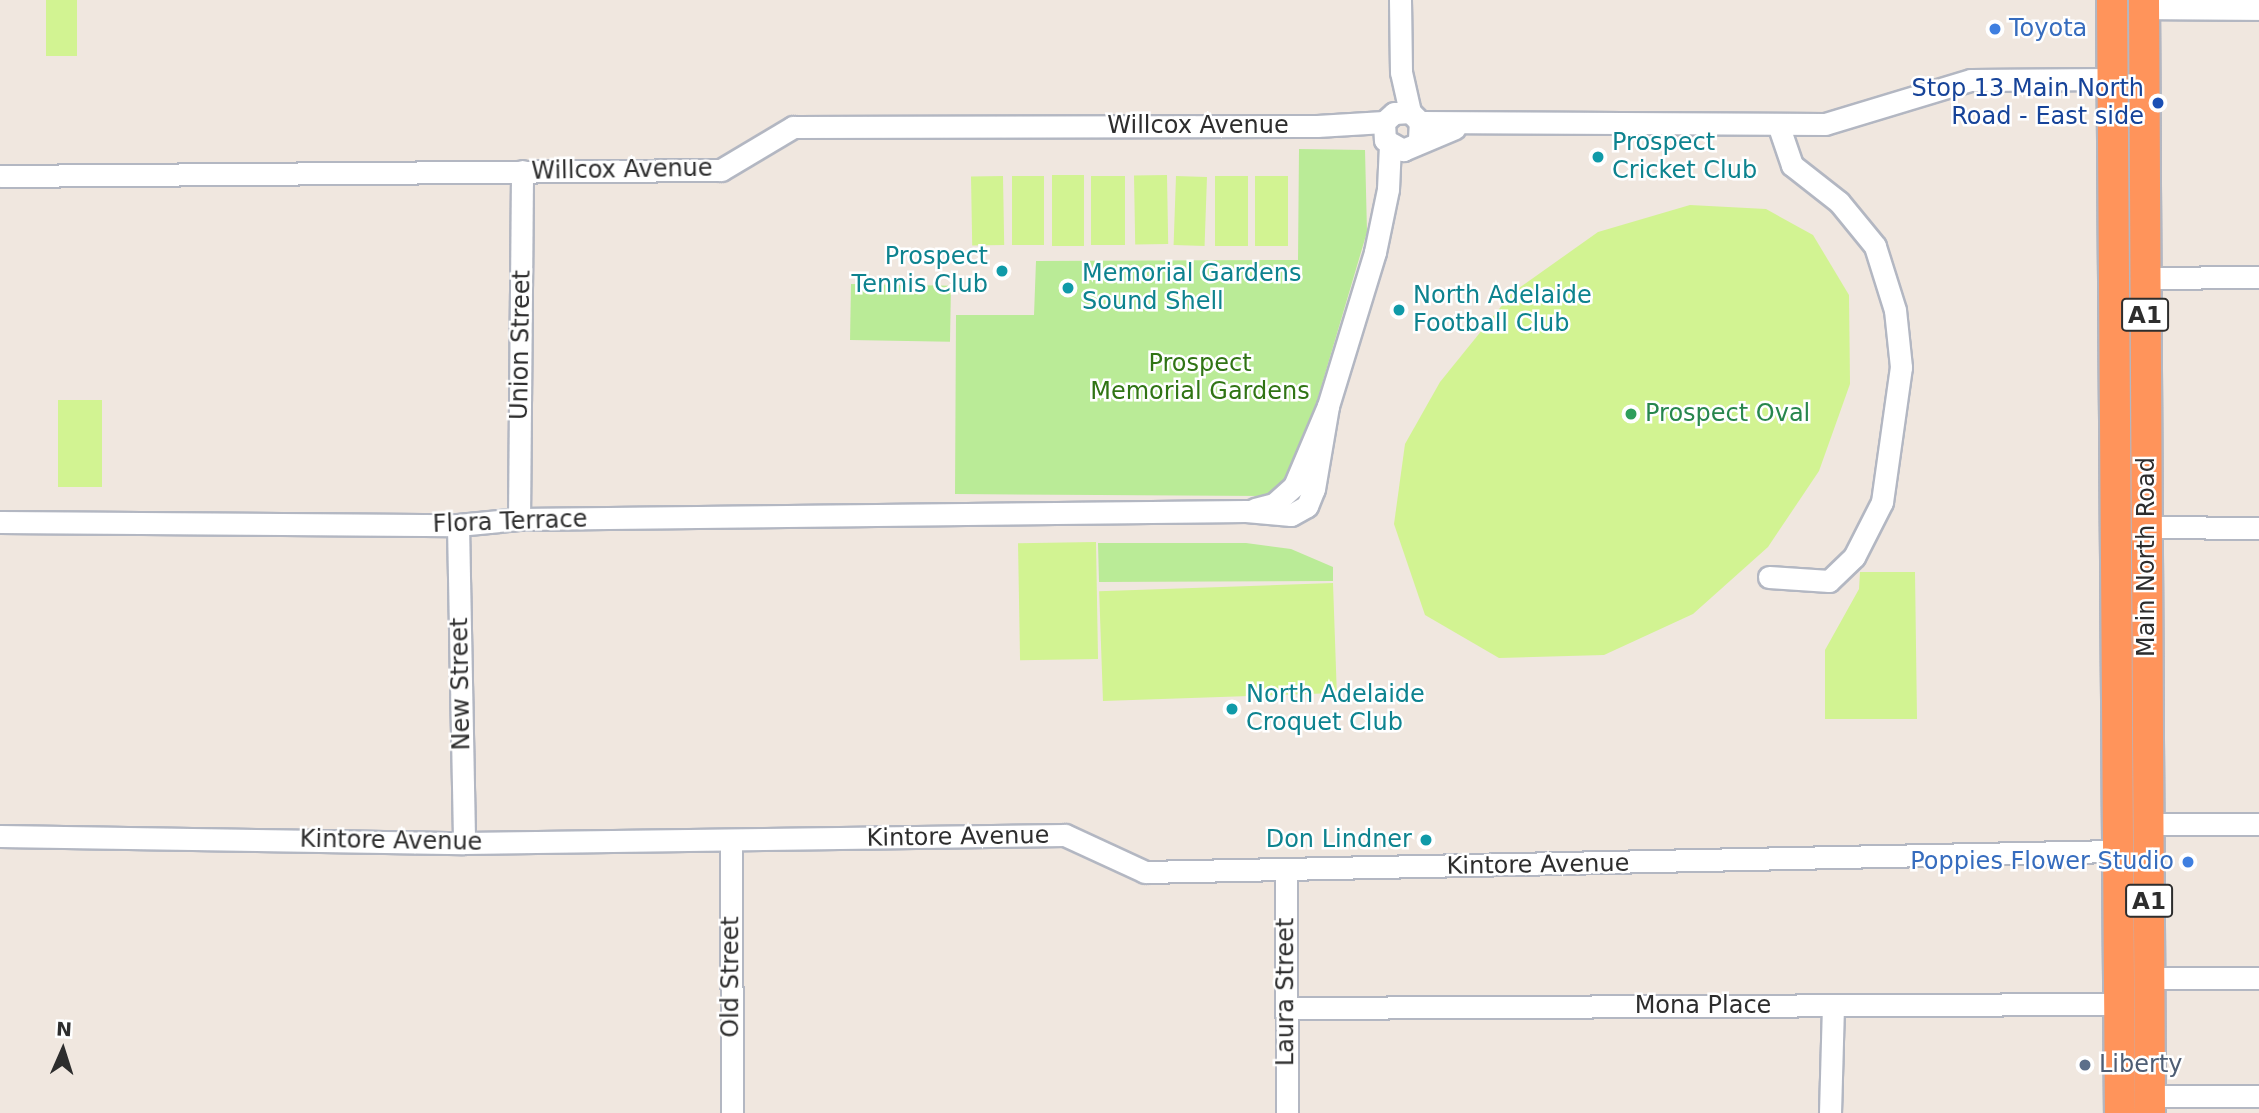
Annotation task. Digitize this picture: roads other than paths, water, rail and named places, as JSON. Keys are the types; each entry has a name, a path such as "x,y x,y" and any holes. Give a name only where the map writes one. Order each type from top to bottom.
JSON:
{"highway":[{"path":"2112,4 2144,4"},
{"name":"Main North Road","path":"2112,4 2120,1104"},
{"name":"Main North Road","path":"2144,4 2150,1104"},
{"path":"2116,528 2147,527"},
{"path":"2120,1104 2150,1104"}],"street":[{"name":"Flora Terrace","path":"0,522 458,525 519,519 1246,511 1274,504 1294,486 1328,406 1376,252 1401,130 1400,0"},
{"path":"2144,4 2259,9"},
{"name":"Willcox Avenue","path":"0,176 721,170 793,127 1317,126 1401,130 1469,124 1825,124 1971,80 2112,79"},
{"path":"1769,577 1829,582 1854,557 1882,502 1901,367 1895,310 1875,246 1839,202 1792,165 1778,124"},
{"name":"Union Street","path":"519,519 522,172"},
{"path":"2145,278 2259,277"},
{"name":"New Street","path":"458,525 464,843"},
{"path":"2147,527 2259,528"},
{"path":"2148,824 2259,824"},
{"name":"Kintore Avenue","path":"0,836 464,843 1065,835 1105,850 1145,872 2118,851"},
{"name":"Old Street","path":"731,841 732,1113"},
{"name":"Laura Street","path":"1286,870 1287,1113"},
{"path":"2148,978 2259,978"},
{"name":"Mona Place","path":"1286,1008 2119,1004"},
{"path":"1830,1113 1833,1006"},
{"path":"2150,1104 2259,1097"}],"place":[{"name":"Toyota","path":"1995,29"},
{"name":"Stop 13 Main North Road - East side","path":"2158,103"},
{"name":"Prospect Cricket Club","path":"1598,157"},
{"name":"Prospect Tennis Club","path":"1002,271"},
{"name":"Memorial Gardens Sound Shell","path":"1068,288"},
{"name":"North Adelaide Football Club","path":"1399,310"},
{"name":"Prospect Oval","path":"1631,414"},
{"name":"North Adelaide Croquet Club","path":"1232,709"},
{"name":"Don Lindner","path":"1426,840"},
{"name":"Poppies Flower Studio","path":"2188,862"},
{"name":"Liberty","path":"2085,1065"}],"park label":[{"name":"Prospect Memorial Gardens","path":"1200,378"}]}
